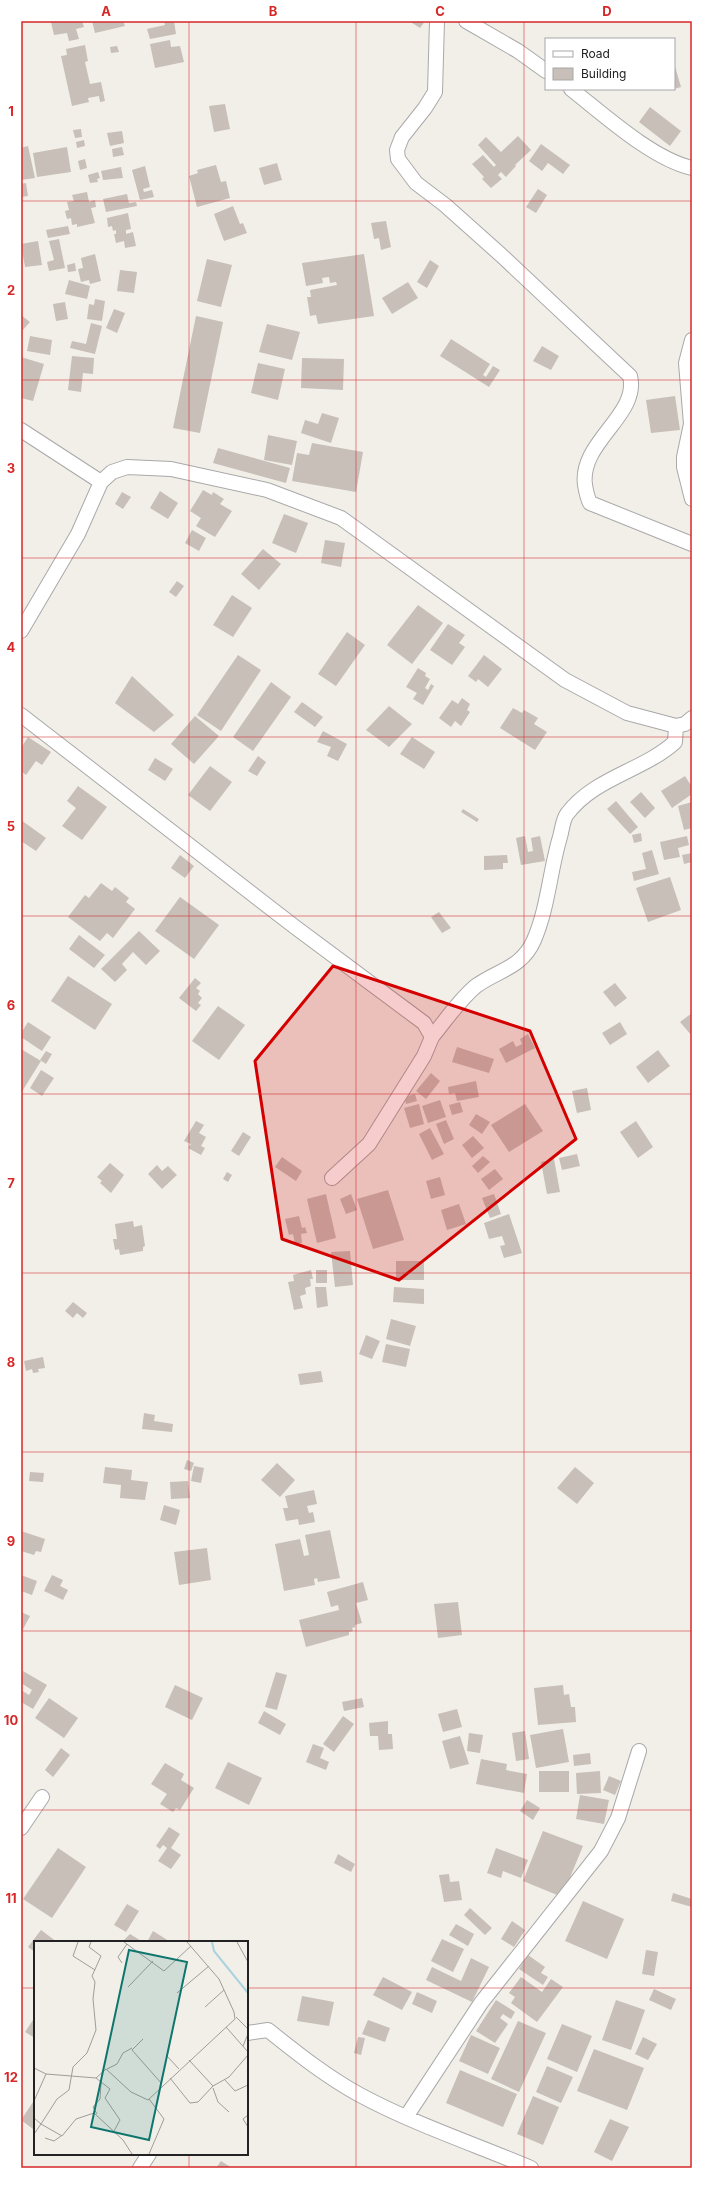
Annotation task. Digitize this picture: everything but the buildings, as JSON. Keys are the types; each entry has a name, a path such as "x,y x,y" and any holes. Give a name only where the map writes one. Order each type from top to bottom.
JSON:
{"street":[{"path":"437,21 435,92 425,108 402,137 397,150 398,159 416,183 445,205 501,255 630,376 632,388 631,394 624,408 590,456 585,470 586,490 590,503 692,544"},
{"path":"466,21 518,52 545,70"},
{"path":"571,90 656,152 687,167 692,177"},
{"path":"692,340 686,363 691,424 684,457 692,498"},
{"path":"21,430 101,482"},
{"path":"21,631 78,534 101,482 112,472 127,467 171,469 267,490 341,518 565,680 627,713 676,726 685,724 692,718"},
{"path":"21,715 295,927 424,1023 432,1037"},
{"path":"332,1178 369,1144 424,1056 432,1037 476,987 518,962 526,955 534,939 543,911 551,869 566,815 584,796 603,783 666,750 675,742 676,726"},
{"path":"406,2117 481,2003 601,1851 618,1818 639,1751"},
{"path":"21,1828 42,1797"},
{"path":"248,2032 268,2030 310,2063 360,2095 406,2117 531,2168"},
{"path":"140,2168 148,2155"}],"highlighted area":[{"path":"333,966 530,1031 576,1139 399,1280 282,1239 255,1061"}]}
